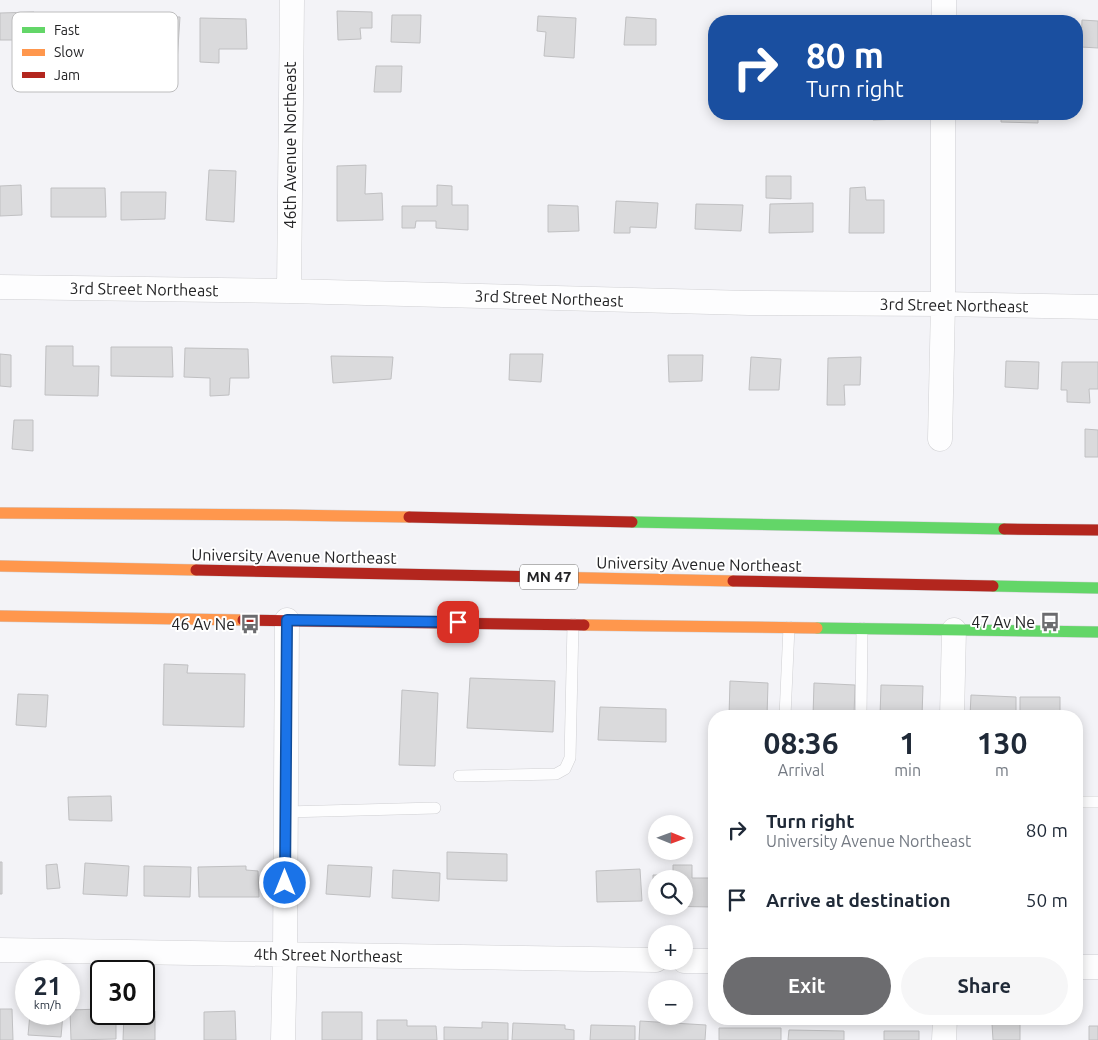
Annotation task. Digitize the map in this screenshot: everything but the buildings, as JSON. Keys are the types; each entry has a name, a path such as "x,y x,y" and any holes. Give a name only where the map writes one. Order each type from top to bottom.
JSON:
{"main road":[{"path":"0,514 286,514 1098,530"},
{"name":"University Avenue Northeast","path":"0,566 1098,588"},
{"path":"0,616 1098,632"}],"street":[{"name":"46th Avenue Northeast","path":"289,291 292,0"},
{"path":"944,0 944,15"},
{"path":"940,439 944,120"},
{"name":"3rd Street Northeast","path":"0,286 289,291 749,303 1098,307"},
{"path":"283,1040 287,620"},
{"path":"952,710 954,630"},
{"name":"4th Street Northeast","path":"0,950 648,960"},
{"path":"693,961 708,961"},
{"path":"1083,967 1098,967"},
{"path":"944,1025 944,1040"}],"lane":[{"path":"459,776 556,774 565,768 570,758 573,624"},
{"path":"785,710 789,627"},
{"path":"861,710 862,628"},
{"path":"1083,802 1098,802"},
{"path":"286,812 436,808"}],"traffic: fast":[{"path":"632,522 1004,529"},
{"path":"993,586 1098,588"},
{"path":"817,628 1098,632"}],"traffic: slow":[{"path":"0,513 409,517"},
{"path":"0,566 196,570"},
{"path":"544,577 733,581"},
{"path":"0,616 243,620"},
{"path":"584,625 817,628"}],"traffic: jam":[{"path":"409,517 632,522"},
{"path":"1004,529 1098,530"},
{"path":"196,570 544,577"},
{"path":"733,581 993,586"},
{"path":"243,620 584,625"}],"place":[{"name":"47 Av Ne","path":"1050,622"},
{"name":"46 Av Ne","path":"250,624"}],"route":[{"path":"285,883 287,620 458,622"}]}
